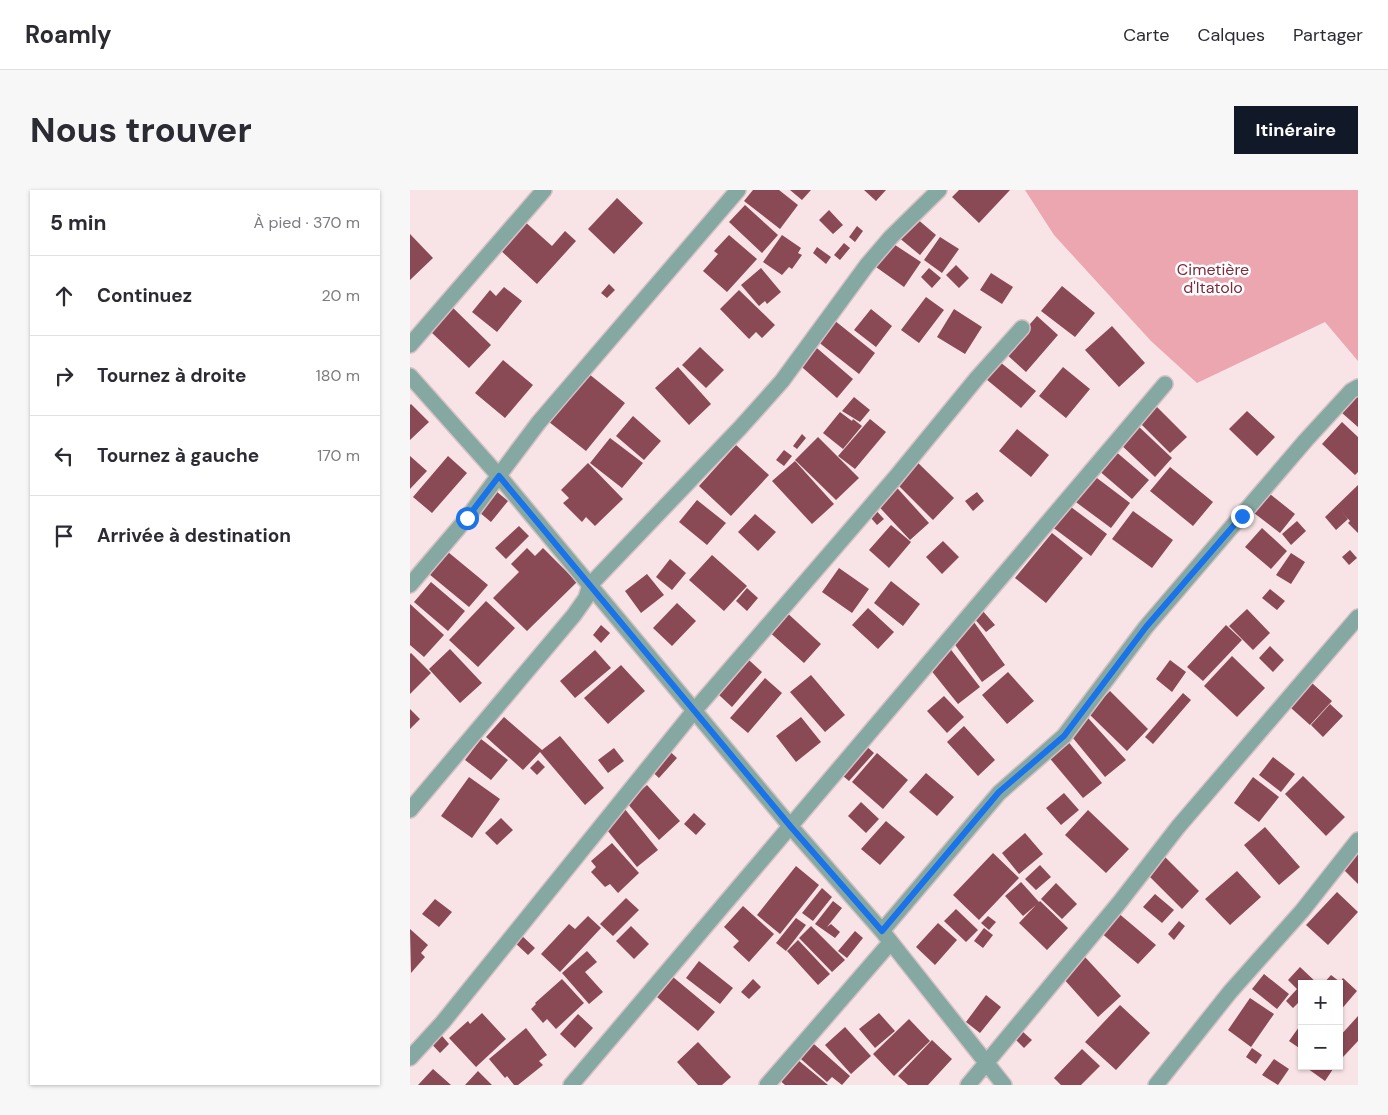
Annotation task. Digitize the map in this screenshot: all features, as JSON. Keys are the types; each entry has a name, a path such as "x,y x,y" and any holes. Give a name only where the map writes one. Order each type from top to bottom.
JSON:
{"street":[{"path":"410,345 544,190"},
{"path":"410,584 467,518 539,422 738,190"},
{"path":"410,810 574,615 586,598 590,584 740,428 782,381 867,265 890,237 939,190"},
{"path":"410,1058 443,1022 694,710 895,478 977,378 1022,328"},
{"path":"410,376 499,476 791,827 886,937 1004,1085"},
{"path":"571,1085 1165,384"},
{"path":"767,1085 999,792 1064,736 1154,618 1306,440 1351,391 1358,387"},
{"path":"968,1085 1178,827 1358,617"},
{"path":"1156,1085 1230,992 1308,904 1358,840"}],"green space":[{"name":"Cimetière d'Itatolo","path":"1025,190 1358,190 1358,361 1325,322 1197,383 1151,341 1054,235"}],"building":[{"path":"753,190 779,190 798,205 780,229 744,201"},
{"path":"790,190 811,190 802,200"},
{"path":"864,190 886,190 876,201"},
{"path":"959,190 1010,190 979,223 952,197"},
{"path":"617,198 643,223 614,254 588,229"},
{"path":"745,205 778,235 762,253 729,222"},
{"path":"829,210 843,225 833,234 819,220"},
{"path":"909,212 936,235 920,255 892,232"},
{"path":"523,220 552,246 565,231 576,241 537,284 498,248"},
{"path":"857,226 863,231 855,242 849,237"},
{"path":"410,234 433,258 410,280"},
{"path":"729,235 757,259 727,292 703,271 718,254 714,251"},
{"path":"782,235 801,248 798,253 802,255 792,269 789,267 782,275 763,262"},
{"path":"940,237 959,249 942,273 924,260"},
{"path":"844,243 850,248 840,260 834,255"},
{"path":"892,243 921,262 904,287 876,267"},
{"path":"817,247 831,257 826,264 813,253"},
{"path":"956,265 969,278 959,288 946,275"},
{"path":"761,268 781,292 767,304 765,301 759,306 741,285"},
{"path":"929,268 941,278 932,288 921,277"},
{"path":"991,273 1013,287 1002,304 980,290"},
{"path":"609,284 615,290 607,298 601,293"},
{"path":"1062,286 1095,313 1075,337 1041,311"},
{"path":"504,287 522,301 497,332 472,312 490,290 496,296"},
{"path":"739,290 775,325 762,338 756,332 749,339 720,309"},
{"path":"926,297 944,310 919,343 901,330"},
{"path":"448,303 491,345 469,368 431,332 439,324 433,318"},
{"path":"871,309 892,326 876,347 854,330"},
{"path":"954,309 982,327 965,354 937,337"},
{"path":"829,316 875,353 859,374 812,337"},
{"path":"1037,316 1058,335 1026,372 1005,353"},
{"path":"1112,326 1145,363 1119,387 1085,350"},
{"path":"811,343 853,379 837,398 795,361"},
{"path":"700,347 724,370 706,388 682,365"},
{"path":"503,360 533,385 505,418 475,393"},
{"path":"1000,362 1036,391 1021,408 986,379"},
{"path":"678,367 711,404 689,425 655,388"},
{"path":"1063,367 1090,389 1066,418 1039,396"},
{"path":"584,370 625,403 586,451 544,418"},
{"path":"1358,395 1358,427 1342,413"},
{"path":"854,397 870,410 860,422 842,411"},
{"path":"1150,400 1187,437 1170,453 1133,416"},
{"path":"410,405 429,422 410,440"},
{"path":"1247,411 1275,437 1257,456 1229,429"},
{"path":"840,412 862,426 843,449 823,433"},
{"path":"633,416 661,441 644,460 616,436"},
{"path":"870,419 886,432 855,469 838,456"},
{"path":"1342,422 1358,437 1358,472 1355,475 1322,444"},
{"path":"1136,424 1172,458 1155,477 1118,442"},
{"path":"1017,429 1049,455 1031,477 999,451"},
{"path":"802,434 806,438 797,449 793,446"},
{"path":"818,437 859,478 836,500 795,460"},
{"path":"610,438 643,463 622,488 590,463"},
{"path":"736,445 769,475 731,516 699,486"},
{"path":"784,450 792,456 784,466 776,460"},
{"path":"1114,450 1149,480 1132,499 1097,469"},
{"path":"910,455 954,498 933,520 889,476"},
{"path":"410,456 427,471 410,489"},
{"path":"448,456 467,473 432,513 413,497"},
{"path":"795,461 834,504 812,524 772,481"},
{"path":"588,463 623,499 595,526 586,517 582,522 563,503 569,498 561,490"},
{"path":"1170,467 1213,502 1193,526 1150,491"},
{"path":"1085,469 1130,503 1111,528 1065,494"},
{"path":"889,479 929,523 910,540 870,497"},
{"path":"1358,485 1358,533 1348,523 1350,521 1339,509 1348,519 1336,530 1325,517"},
{"path":"490,486 508,501 491,522 473,507"},
{"path":"977,492 984,501 973,511 965,501"},
{"path":"1270,494 1295,514 1280,533 1254,513"},
{"path":"1059,498 1107,534 1091,556 1043,520"},
{"path":"697,500 726,523 707,545 679,522"},
{"path":"871,505 884,519 877,525 865,511"},
{"path":"1133,511 1173,540 1152,568 1112,539"},
{"path":"755,514 776,532 758,551 738,532"},
{"path":"1297,521 1306,531 1291,545 1282,534"},
{"path":"891,525 911,542 889,568 869,550"},
{"path":"519,526 529,536 506,559 495,548"},
{"path":"1262,528 1287,551 1271,569 1245,547"},
{"path":"1052,533 1083,558 1046,603 1015,578"},
{"path":"943,541 959,557 942,574 926,557"},
{"path":"527,548 535,556 543,548 577,582 527,631 493,598 519,572 511,564"},
{"path":"1350,550 1357,558 1349,565 1342,557"},
{"path":"448,552 488,585 469,607 429,574"},
{"path":"1291,553 1305,562 1291,584 1276,575"},
{"path":"712,555 747,586 724,611 689,580"},
{"path":"670,559 686,573 672,590 656,577"},
{"path":"839,568 869,589 852,613 822,592"},
{"path":"647,574 664,595 641,613 625,591"},
{"path":"891,581 920,604 903,626 874,603"},
{"path":"431,582 465,611 448,631 414,602"},
{"path":"747,588 758,598 747,611 736,601"},
{"path":"1270,589 1285,601 1277,610 1262,598"},
{"path":"486,601 515,628 478,667 449,640"},
{"path":"677,603 696,621 672,646 653,628"},
{"path":"410,604 444,635 424,657 410,645"},
{"path":"868,608 894,632 878,649 852,625"},
{"path":"1247,609 1270,633 1253,650 1229,626"},
{"path":"784,610 821,644 804,663 766,629"},
{"path":"982,610 995,625 986,632 973,617"},
{"path":"971,618 1005,665 982,682 948,635"},
{"path":"601,625 610,633 601,643 593,635"},
{"path":"1226,625 1242,640 1203,681 1187,667"},
{"path":"945,642 980,687 958,704 922,659"},
{"path":"1270,646 1284,660 1273,672 1259,658"},
{"path":"450,649 482,683 460,703 429,669"},
{"path":"595,650 611,668 575,698 560,681"},
{"path":"739,651 762,672 732,707 719,695 737,674 726,665"},
{"path":"410,654 431,673 410,694"},
{"path":"1232,656 1265,688 1237,717 1204,686"},
{"path":"1170,660 1186,672 1172,692 1156,679"},
{"path":"621,665 645,691 608,724 584,698"},
{"path":"1008,672 1034,701 1007,724 982,695"},
{"path":"811,675 845,715 825,732 790,692"},
{"path":"1303,675 1332,701 1310,725 1281,699"},
{"path":"765,678 782,693 748,733 730,718"},
{"path":"1110,691 1148,729 1127,751 1088,713"},
{"path":"1183,693 1191,700 1153,744 1145,737"},
{"path":"944,696 964,717 947,733 927,711"},
{"path":"1330,704 1343,716 1323,737 1311,725"},
{"path":"410,709 420,719 410,729"},
{"path":"1080,709 1126,760 1105,777 1068,732"},
{"path":"504,717 542,750 560,736 604,788 585,805 540,752 523,770 486,737"},
{"path":"801,717 821,742 796,762 776,736"},
{"path":"964,726 995,760 978,776 947,742"},
{"path":"481,739 508,760 491,780 465,760"},
{"path":"1066,739 1102,783 1083,798 1047,755"},
{"path":"862,742 874,753 849,781 837,771"},
{"path":"663,745 677,758 659,778 645,765"},
{"path":"614,748 624,761 608,773 598,760"},
{"path":"877,753 908,780 883,809 852,782"},
{"path":"1273,757 1295,774 1281,792 1259,775"},
{"path":"538,760 545,767 537,775 530,768"},
{"path":"926,773 954,797 937,816 909,792"},
{"path":"1303,776 1345,817 1326,836 1285,794"},
{"path":"469,777 500,799 472,838 441,816"},
{"path":"1253,777 1279,797 1259,822 1234,803"},
{"path":"647,785 680,821 659,840 627,803"},
{"path":"1064,793 1079,810 1061,825 1046,808"},
{"path":"861,802 879,819 866,833 848,816"},
{"path":"624,808 658,850 637,867 603,825"},
{"path":"1088,810 1129,849 1106,873 1065,835"},
{"path":"694,813 706,824 696,835 684,824"},
{"path":"501,818 513,830 497,845 485,833"},
{"path":"886,821 905,837 880,865 861,849"},
{"path":"1265,827 1300,867 1279,885 1244,845"},
{"path":"1025,833 1043,854 1019,874 1002,853"},
{"path":"612,843 639,873 618,893 610,884 605,887 591,872 596,867 591,861"},
{"path":"1158,850 1199,891 1182,909 1141,868"},
{"path":"1358,850 1358,884 1341,867"},
{"path":"993,853 1019,878 979,920 953,895"},
{"path":"1040,865 1051,877 1036,890 1025,879"},
{"path":"796,866 819,885 780,934 757,915"},
{"path":"1237,871 1261,897 1230,925 1205,899"},
{"path":"1021,882 1039,902 1068,928 1047,950 1019,923 1036,905 1023,916 1005,896"},
{"path":"1056,883 1077,904 1062,919 1041,899"},
{"path":"822,888 832,897 813,921 802,913"},
{"path":"1337,892 1358,912 1328,945 1306,925"},
{"path":"1155,894 1174,910 1162,923 1143,907"},
{"path":"626,898 639,910 613,936 600,924"},
{"path":"435,899 452,912 439,927 422,914"},
{"path":"833,901 842,908 827,927 831,924 840,932 835,938 815,924"},
{"path":"743,906 774,934 749,962 733,947 739,941 724,927"},
{"path":"956,909 978,930 966,942 944,921"},
{"path":"1117,912 1156,945 1138,964 1100,932"},
{"path":"588,916 601,928 560,972 541,954 569,924 575,929"},
{"path":"988,916 996,922 989,930 981,923"},
{"path":"796,918 806,925 786,951 776,943"},
{"path":"1179,921 1185,926 1174,940 1168,934"},
{"path":"938,923 957,940 935,965 916,947"},
{"path":"631,926 649,944 634,959 616,941"},
{"path":"811,926 845,960 832,972 799,938"},
{"path":"984,928 993,935 983,948 974,941"},
{"path":"410,929 428,945 421,953 425,957 411,973"},
{"path":"855,931 863,938 847,958 838,951"},
{"path":"520,934 535,948 528,955 513,941"},
{"path":"798,940 830,974 818,985 787,951"},
{"path":"587,951 597,962 585,972 603,992 589,1004 562,973"},
{"path":"1085,957 1121,996 1098,1017 1062,977"},
{"path":"699,961 733,988 720,1004 686,978"},
{"path":"1300,967 1314,980 1298,980 1298,1003 1293,1008 1286,1001 1297,989 1288,980"},
{"path":"1264,974 1289,994 1277,1009 1252,989"},
{"path":"1331,975 1337,980 1327,980"},
{"path":"673,977 715,1012 698,1031 657,997"},
{"path":"1343,978 1357,991 1343,1007"},
{"path":"562,979 584,1003 556,1029 547,1019 543,1023 531,1009 535,1003"},
{"path":"753,979 761,987 749,999 741,992"},
{"path":"986,995 1001,1007 980,1033 966,1022"},
{"path":"1250,998 1274,1014 1251,1047 1228,1030"},
{"path":"1120,1005 1150,1033 1116,1070 1085,1042"},
{"path":"482,1013 506,1039 476,1067 449,1038 468,1021 470,1024"},
{"path":"879,1013 895,1031 875,1048 859,1029"},
{"path":"578,1014 593,1028 575,1048 560,1034"},
{"path":"1358,1016 1358,1041 1343,1057 1343,1033"},
{"path":"909,1019 930,1041 894,1076 873,1054"},
{"path":"845,1027 871,1056 851,1074 825,1045"},
{"path":"526,1028 547,1055 539,1061 543,1065 518,1085 514,1085 507,1076 505,1078 489,1059"},
{"path":"1298,1028 1298,1047 1289,1041"},
{"path":"436,1029 449,1044 440,1053 426,1038"},
{"path":"1022,1031 1032,1040 1024,1048 1014,1038"},
{"path":"806,1037 850,1076 842,1085 832,1077 827,1082 793,1052"},
{"path":"932,1040 952,1059 928,1085 908,1085 898,1076"},
{"path":"698,1042 731,1077 722,1085 698,1085 677,1062"},
{"path":"1252,1048 1262,1055 1256,1064 1246,1057"},
{"path":"1082,1049 1100,1066 1081,1085 1061,1085 1054,1078"},
{"path":"792,1055 828,1085 785,1085 775,1076"},
{"path":"1274,1059 1289,1069 1278,1085 1262,1075"},
{"path":"433,1069 451,1085 418,1085"},
{"path":"1310,1070 1332,1070 1325,1081"},
{"path":"478,1071 492,1085 465,1085"}],"route":[{"path":"467,518 499,476 791,827 882,931 999,792 1071,728 1146,627 1242,516"}]}
